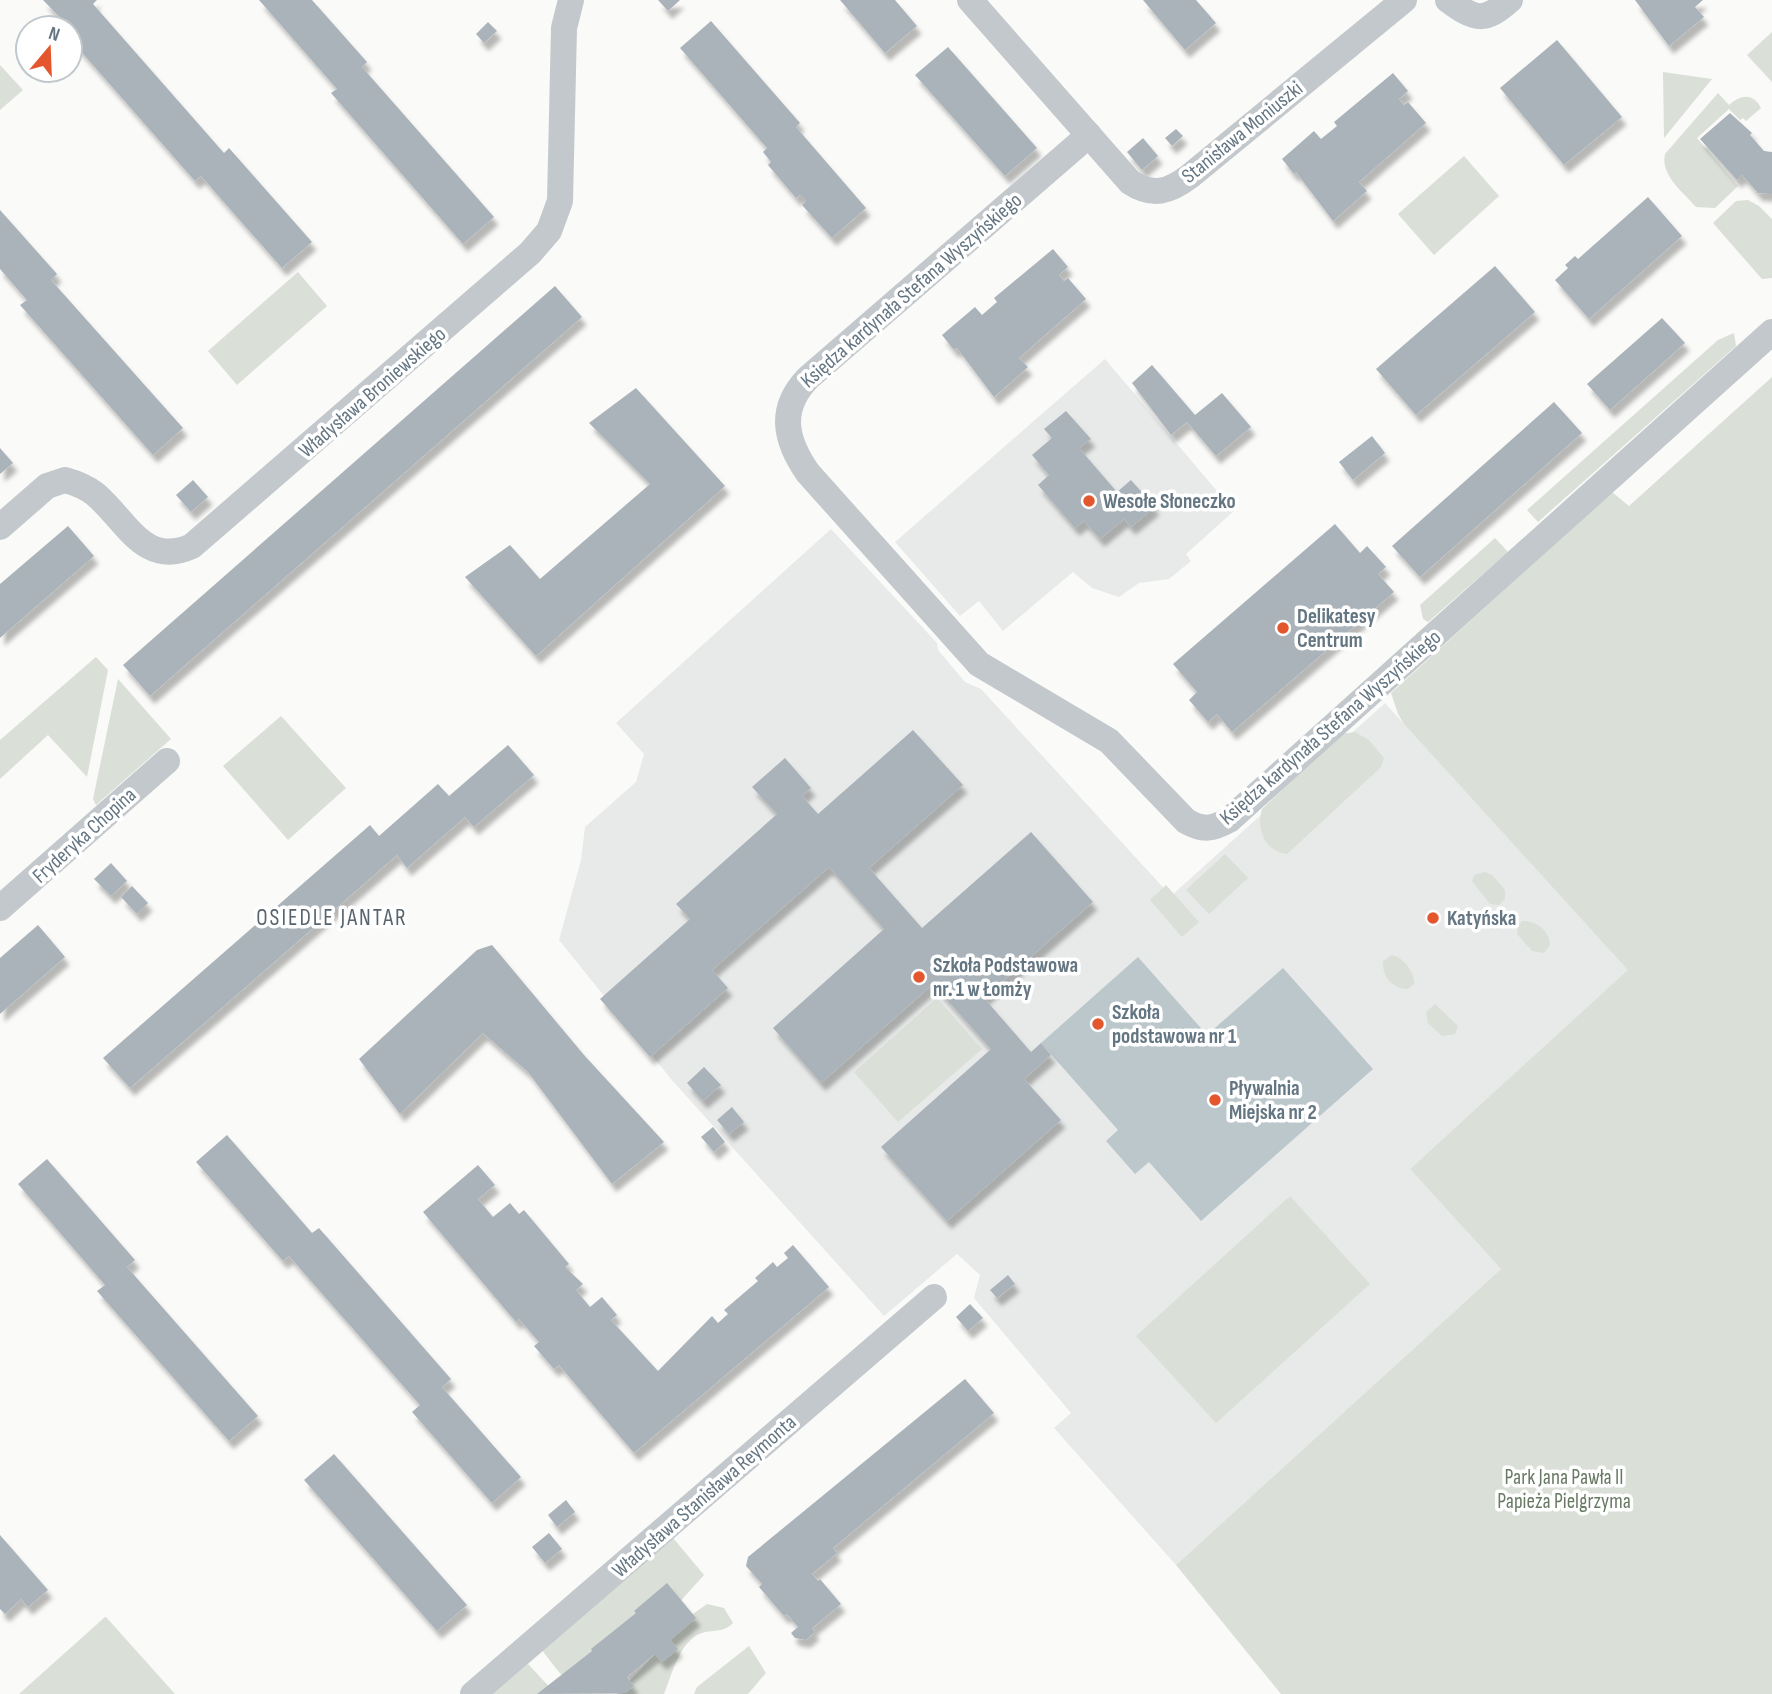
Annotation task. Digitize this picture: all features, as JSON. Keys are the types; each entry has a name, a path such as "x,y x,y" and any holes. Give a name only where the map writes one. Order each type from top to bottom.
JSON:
{"street":[{"name":"Władysława Broniewskiego","path":"0,527 47,486 65,480 94,493 149,549 177,553 192,546 530,253 550,231 560,201 564,28 571,0"},
{"name":"Stanisława Moniuszki","path":"970,0 1133,184 1153,192 1173,189 1404,0"},
{"path":"1448,0 1475,17 1487,17 1510,0"},
{"name":"Księdza kardynała Stefana Wyszyńskiego","path":"1089,135 808,378 791,400 787,430 790,444 808,473 979,664 1109,741 1186,821 1199,828 1214,828 1229,820 1772,332"},
{"name":"Fryderyka Chopina","path":"0,908 167,761"},
{"name":"Władysława Stanisława Reymonta","path":"473,1694 934,1297"}],"shaded area":[{"path":"1105,359 1234,511 1186,554 1191,561 1169,579 1139,583 1119,597 1092,588 1073,572 1003,631 979,601 960,616 895,542"},
{"name":"Szkoła podstawowa nr 1","path":"831,529 937,643 938,650 965,682 981,689 1171,896 1385,703 1629,970 1410,1169 1501,1269 1176,1565 1054,1428 1071,1413 974,1298 980,1275 957,1254 884,1316 671,1079 559,940 581,860 585,827 636,782 644,754 616,723"},
{"name":"Pływalnia Miejska nr 2","path":"1138,957 1207,1035 1283,968 1373,1069 1201,1221 1149,1162 1135,1174 1106,1141 1118,1130 1041,1043"}],"green space":[{"path":"1772,32 1772,82 1747,55"},
{"path":"0,65 14,80 14,84 23,90 0,110"},
{"path":"1663,72 1712,79 1664,138"},
{"path":"1718,93 1729,105 1738,99 1750,97 1761,108 1746,121 1743,118 1740,120 1729,109 1697,138 1738,186 1715,208 1696,207 1669,176 1664,162 1665,154"},
{"path":"1464,156 1499,196 1434,255 1398,214"},
{"path":"1748,200 1759,206 1772,219 1772,278 1762,279 1713,223 1736,201"},
{"path":"298,272 327,306 237,385 208,351"},
{"path":"1734,333 1736,346 1538,522 1527,510 1718,340"},
{"name":"Park Jana Pawła II Papieża Pielgrzyma","path":"1772,377 1772,1694 1281,1694 1176,1565 1501,1269 1410,1169 1628,970 1404,724 1391,693 1612,492 1629,506"},
{"path":"1495,538 1508,552 1428,622 1423,619 1420,605"},
{"path":"96,657 108,670 87,777 48,735 0,779 0,740"},
{"path":"118,679 171,739 96,805 93,799"},
{"path":"281,716 346,788 288,840 223,766"},
{"path":"1355,732 1369,740 1384,758 1381,767 1287,854 1273,849 1267,844 1261,831 1262,809 1341,734"},
{"path":"1225,854 1248,878 1209,914 1186,890"},
{"path":"1485,872 1492,875 1505,890 1505,899 1499,905 1490,904 1472,881 1475,875"},
{"path":"1166,885 1199,922 1182,937 1150,900"},
{"path":"1522,921 1537,925 1545,931 1550,945 1544,953 1532,951 1517,934"},
{"path":"1392,955 1404,962 1410,970 1414,984 1408,989 1397,987 1386,976 1383,961"},
{"path":"937,998 982,1049 898,1122 854,1072"},
{"path":"1435,1004 1458,1026 1455,1034 1442,1036 1428,1023 1426,1012"},
{"path":"1290,1196 1370,1284 1216,1423 1136,1336"},
{"path":"673,1538 704,1575 599,1691 580,1689 559,1672 542,1650"},
{"path":"707,1604 724,1608 733,1623 722,1630 702,1633 688,1643 682,1650 664,1694 617,1694 693,1614"},
{"path":"105,1617 175,1694 19,1694"},
{"path":"749,1646 766,1673 748,1694 694,1694 697,1687"},
{"path":"528,1664 556,1694 492,1694"}],"building":[{"path":"43,0 97,0 93,4 224,153 229,148 312,242 282,268 201,176 195,181 84,55 84,14 56,14"},
{"path":"259,0 312,0 367,62 362,67 494,217 463,244 331,93 337,89"},
{"path":"658,0 680,0 668,11"},
{"path":"840,0 895,0 917,26 885,53"},
{"path":"1143,0 1196,0 1216,23 1185,50"},
{"path":"1635,0 1703,0 1695,7 1704,17 1669,46"},
{"path":"711,21 800,123 796,127 866,208 832,238 802,205 806,201 800,195 796,198 768,165 771,162 763,152 767,148 680,48"},
{"path":"488,22 497,31 484,43 476,34"},
{"path":"1557,40 1622,117 1564,165 1500,88"},
{"path":"948,47 1037,148 1005,176 915,75"},
{"path":"1393,73 1408,91 1399,99 1404,105 1408,102 1426,123 1359,182 1367,191 1333,221 1296,172 1294,174 1282,159 1314,131 1321,139 1337,126 1334,122"},
{"path":"1730,113 1752,133 1750,135 1764,151 1772,152 1772,194 1758,193 1742,175 1737,180 1700,139"},
{"path":"1176,129 1183,136 1172,146 1165,138"},
{"path":"1143,138 1158,156 1142,170 1127,152"},
{"path":"1648,197 1682,236 1589,319 1555,280 1568,268 1565,265 1575,256 1578,259"},
{"path":"0,210 57,274 51,280 183,428 153,455 20,305 27,300 0,269"},
{"path":"1053,249 1068,267 1059,275 1064,281 1068,278 1086,299 1019,358 1028,367 994,397 957,348 954,350 942,335 975,307 982,315 997,302 994,298"},
{"path":"1495,266 1535,312 1416,415 1376,369"},
{"path":"555,286 582,317 150,696 123,665"},
{"path":"1662,318 1685,343 1610,410 1587,384"},
{"path":"1152,365 1195,415 1222,393 1251,427 1216,456 1187,422 1171,435 1132,383"},
{"path":"636,388 725,486 536,656 465,577 510,545 540,579 650,484 589,423"},
{"path":"1554,402 1582,433 1420,577 1392,546"},
{"name":"Wesołe Słoneczko","path":"1066,411 1091,439 1079,448 1117,492 1131,480 1155,507 1131,527 1124,519 1100,539 1084,521 1075,528 1038,485 1049,475 1032,455 1052,438 1044,429"},
{"path":"1372,436 1385,453 1353,480 1339,462"},
{"path":"0,448 13,463 0,474"},
{"path":"193,480 208,497 191,512 176,495"},
{"name":"Delikatesy Centrum","path":"1335,524 1360,553 1367,546 1386,567 1378,574 1394,592 1232,732 1217,714 1208,722 1189,700 1197,692 1173,664"},
{"path":"68,526 94,556 0,638 0,584"},
{"name":"Szkoła Podstawowa nr. 1 w Łomży","path":"913,730 963,785 869,868 922,928 1031,832 1093,902 984,998 1031,1052 1041,1043 1051,1055 1024,1079 1061,1120 947,1221 881,1147 991,1049 933,984 821,1083 773,1028 884,929 829,867 712,970 728,988 650,1057 600,999 690,919 676,904 777,814 752,787 785,758 811,788 802,796 818,814"},
{"path":"508,745 534,775 474,827 465,817 407,868 397,855 130,1088 103,1058 370,825 379,836 438,784 449,796"},
{"path":"111,863 127,881 111,896 94,879"},
{"path":"132,886 148,903 137,914 121,897"},
{"path":"38,925 65,957 0,1014 0,958"},
{"path":"492,945 584,1055 664,1142 612,1184 528,1072 483,1033 400,1114 359,1059 477,950"},
{"path":"704,1067 721,1085 703,1101 687,1083"},
{"path":"732,1107 744,1122 729,1134 717,1120"},
{"path":"713,1127 725,1142 714,1152 701,1137"},
{"path":"227,1135 312,1233 319,1228 451,1379 442,1387 521,1477 492,1503 412,1412 420,1405 289,1256 283,1261 196,1162"},
{"path":"47,1159 135,1260 127,1267 258,1416 229,1441 97,1291 105,1285 18,1184"},
{"path":"478,1165 495,1185 478,1199 493,1217 510,1203 519,1214 524,1210 569,1264 565,1267 583,1284 576,1290 590,1307 602,1297 617,1315 611,1320 658,1371 712,1316 718,1323 728,1314 724,1310 758,1281 755,1278 773,1262 777,1267 788,1258 784,1253 793,1245 829,1287 634,1453 559,1365 554,1369 534,1346 539,1342 519,1319 516,1322 423,1212"},
{"path":"1008,1275 1015,1284 997,1298 990,1290"},
{"path":"970,1304 983,1318 968,1331 956,1317"},
{"path":"965,1379 994,1413 833,1548 837,1553 812,1574 818,1581 820,1579 841,1604 812,1628 815,1632 806,1640 795,1638 791,1633 798,1627 787,1614 784,1616 759,1587 762,1584 746,1566 748,1557"},
{"path":"334,1454 467,1605 437,1631 304,1480"},
{"path":"566,1500 575,1512 557,1527 548,1515"},
{"path":"549,1533 562,1549 545,1563 532,1547"},
{"path":"0,1535 48,1590 28,1607 21,1599 5,1614 0,1609"},
{"path":"667,1583 696,1618 670,1640 678,1649 662,1662 655,1654 627,1677 634,1686 625,1693 537,1694 592,1651 591,1649 636,1613 634,1611"}],"place":[{"name":"Wesołe Słoneczko","path":"1089,501"},
{"name":"Delikatesy Centrum","path":"1283,628"},
{"name":"Katyńska","path":"1433,918"},
{"name":"Szkoła Podstawowa nr. 1 w Łomży","path":"919,977"},
{"name":"Szkoła podstawowa nr 1","path":"1098,1024"},
{"name":"Pływalnia Miejska nr 2","path":"1215,1100"}],"district":[{"name":"OSIEDLE JANTAR","path":"332,917"}]}
